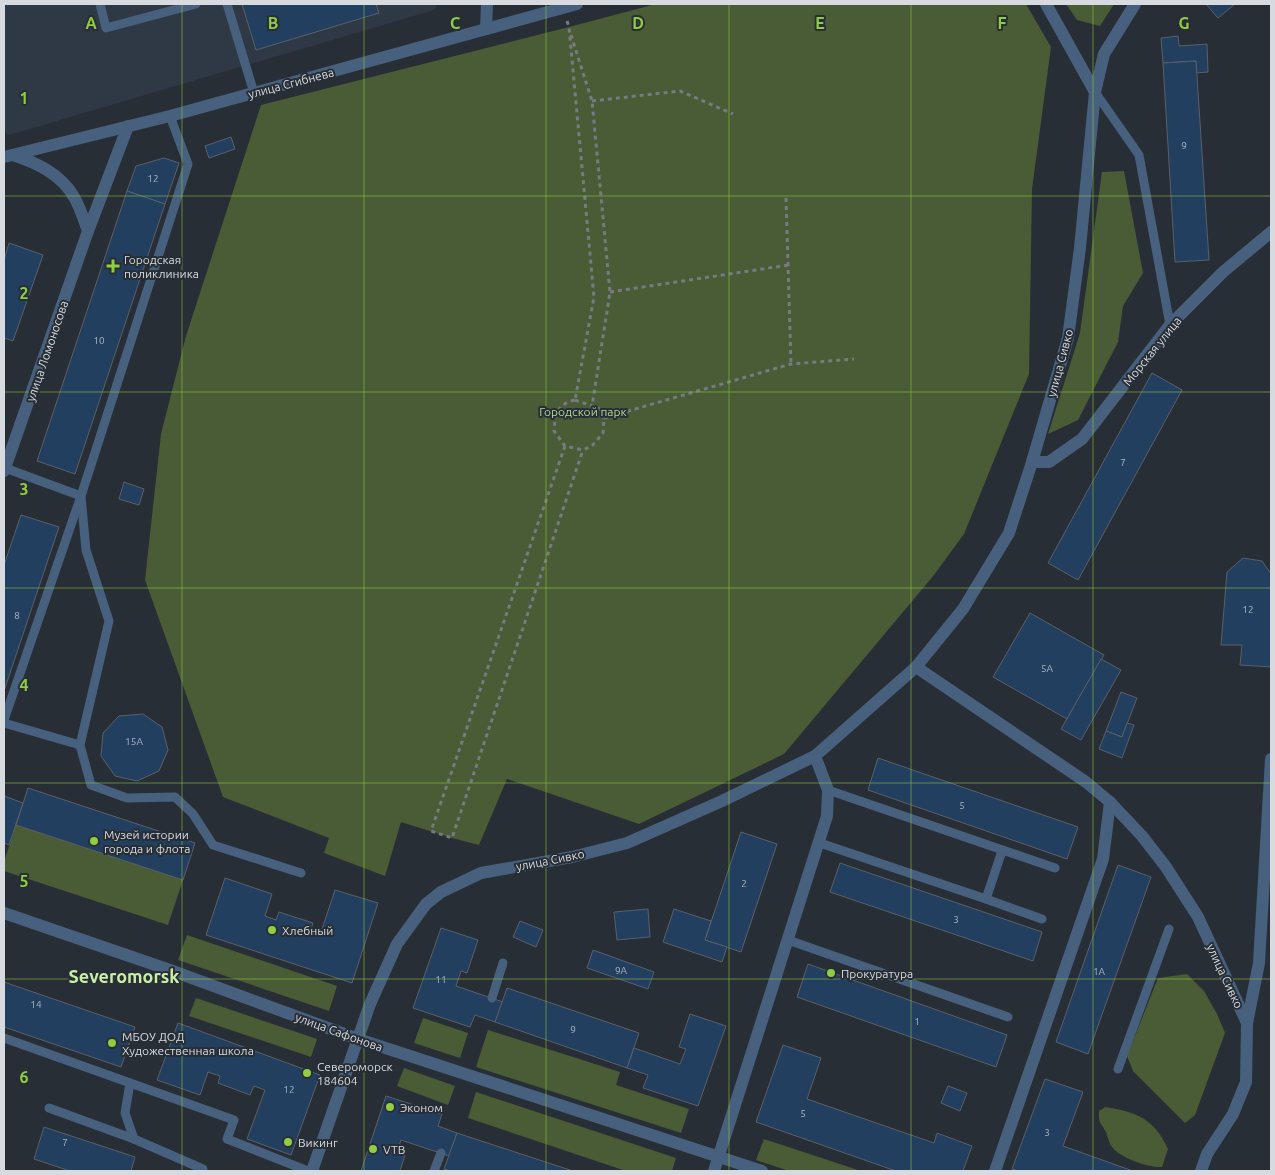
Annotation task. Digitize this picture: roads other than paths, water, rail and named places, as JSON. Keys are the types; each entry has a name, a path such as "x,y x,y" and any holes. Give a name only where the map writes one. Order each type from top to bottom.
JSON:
{"street":[{"path":"486,29 487,4"},
{"name":"улица Сгибнева","path":"8,156 170,116 577,4"},
{"path":"1046,4 1095,92"},
{"name":"улица Сивко","path":"310,1171 370,1004 397,944 426,904 441,892 481,873 572,857 627,843 731,797 815,756 916,667 963,609 1008,533 1032,462 1068,338 1080,248 1095,92 1104,54 1135,4"},
{"name":"улица Ломоносова","path":"4,469 88,231 128,126"},
{"path":"8,156 36,163 56,175 74,196 88,231"},
{"name":"Морская улица","path":"1032,462 1049,462 1082,439 1170,325 1223,272 1271,232"},
{"name":"улица Сивко","path":"916,667 1086,782 1110,802 1166,866 1198,917 1247,1023 1246,1082 1233,1114 1208,1154 1201,1171"},
{"path":"714,1171 820,843 827,816 828,790 815,756"},
{"path":"1247,1023 1260,963 1271,759"},
{"path":"995,1171 1103,859 1110,802"},
{"name":"улица Сафонова","path":"4,913 170,970 358,1039 762,1171"}],"lane":[{"path":"100,4 106,28 196,4"},
{"path":"227,4 254,93"},
{"path":"1095,92 1139,155 1170,325"},
{"path":"80,745 4,721 82,496 188,164 170,116"},
{"path":"4,469 82,496"},
{"path":"82,496 86,550 109,621 80,745 91,785 127,798 175,796 193,814 213,846 301,874"},
{"path":"828,790 1055,868"},
{"path":"820,843 1042,919"},
{"path":"986,899 1002,851"},
{"path":"1118,1069 1169,929"},
{"path":"788,940 1008,1017"},
{"path":"492,998 503,963"},
{"path":"4,1038 234,1120 227,1139 310,1171"},
{"path":"130,1083 125,1113 134,1139"},
{"path":"49,1108 134,1139 203,1169 203,1171"},
{"path":"434,1171 441,1153"}],"place":[{"name":"Городская поликлиника","path":"113,266"},
{"name":"Музей истории города и флота","path":"94,841"},
{"name":"Хлебный","path":"272,930"},
{"name":"Прокуратура","path":"831,973"},
{"name":"МБОУ ДОД Художественная школа","path":"112,1043"},
{"name":"Североморск 184604","path":"307,1073"},
{"name":"Эконом","path":"390,1107"},
{"name":"Викинг","path":"288,1142"},
{"name":"VTB","path":"373,1149"}],"district":[{"name":"Severomorsk","path":"124,976"}],"park label":[{"name":"Городской парк","path":"583,411"}]}
